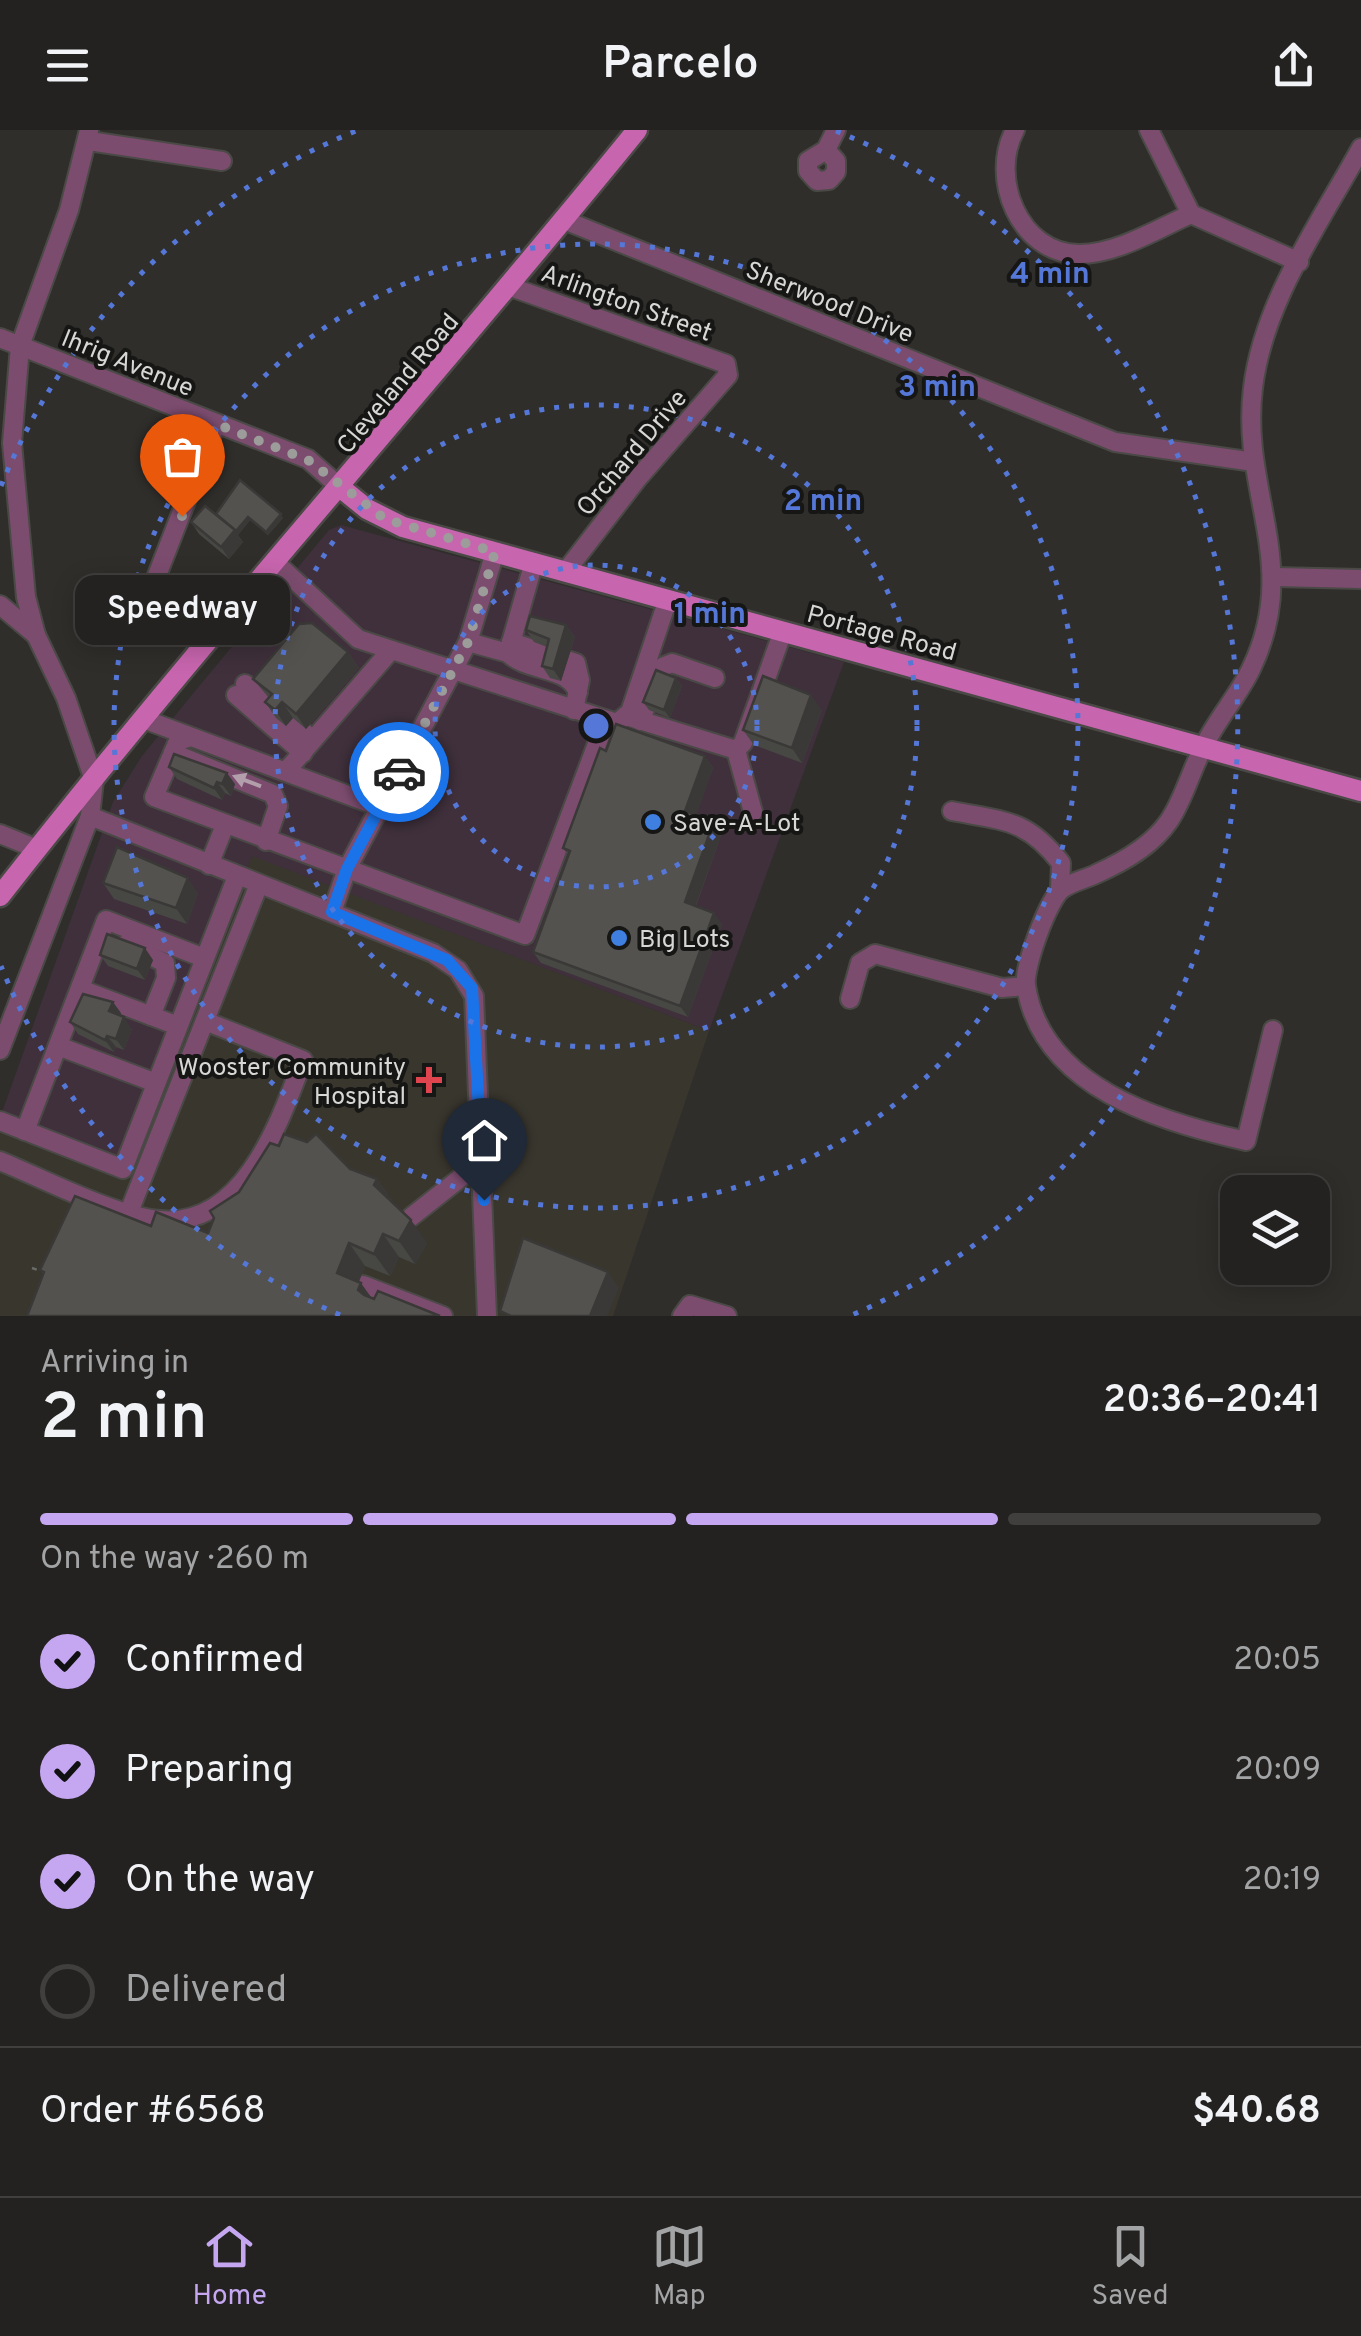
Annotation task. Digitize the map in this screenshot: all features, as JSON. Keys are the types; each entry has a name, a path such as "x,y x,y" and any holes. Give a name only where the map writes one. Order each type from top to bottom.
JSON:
{"main road":[{"name":"Cleveland Road","path":"0,896 275,562 511,287 637,130"},
{"name":"Portage Road","path":"341,488 367,509 402,527 1361,791"}],"street":[{"path":"826,150 836,130"},
{"path":"1015,130 1003,169 1008,199 1024,226 1052,246 1075,254 1098,252 1190,214"},
{"path":"1149,130 1190,214 1298,262"},
{"path":"0,1050 90,816 94,780 66,698 36,635 19,553 12,444 20,346 69,210 89,135 222,161"},
{"path":"1060,890 1126,858 1158,834 1170,819 1204,746 1261,648 1272,610 1274,577 1254,462 1252,392 1258,353 1298,262 1361,148"},
{"name":"Sherwood Drive","path":"564,220 1115,442 1254,462"},
{"name":"Arlington Street","path":"511,287 726,364"},
{"name":"Ihrig Avenue","path":"0,338 308,460 341,488"},
{"name":"Orchard Drive","path":"566,571 638,478 728,376 726,364"},
{"path":"86,602 126,607 149,596 216,424"},
{"path":"332,912 347,869 468,642 495,552"},
{"path":"275,562 358,639 454,671 578,693 606,720 617,723 633,718 736,750"},
{"path":"510,648 534,562"},
{"path":"1274,577 1361,578"},
{"path":"633,718 668,600"},
{"path":"0,605 36,635"},
{"path":"736,750 742,743 782,631"},
{"path":"468,642 569,659 576,663 578,693"},
{"path":"288,769 391,650"},
{"path":"633,718 662,666 672,663 714,678"},
{"path":"241,689 308,746"},
{"path":"150,715 195,737 380,806"},
{"path":"195,737 178,741 154,797 526,936 606,720"},
{"path":"736,750 753,812"},
{"path":"173,752 268,789 278,806 266,841"},
{"path":"952,810 1010,822 1040,836 1062,863 1060,890 1030,954 1026,986 1046,1039 1068,1068 1147,1111 1246,1141 1273,1030"},
{"path":"90,816 433,953 468,980 474,996 487,1316"},
{"path":"209,864 226,825"},
{"path":"0,834 37,848"},
{"path":"0,1121 123,1169 236,876"},
{"path":"130,1212 259,884"},
{"path":"25,1131 106,920 204,958"},
{"path":"100,934 164,963 166,978 152,1016"},
{"path":"850,999 860,963 875,954 1002,988 1026,986"},
{"path":"80,989 178,1026"},
{"path":"0,1162 160,1220 188,1218 212,1209 230,1194 277,1128 304,1060 205,1021"},
{"path":"58,1046 156,1083"},
{"path":"411,1217 483,1160"},
{"path":"363,1284 442,1316"},
{"path":"682,1316 690,1305 726,1316"}],"path":[{"path":"32,1268 47,1274"}],"shaded area":[{"path":"341,525 844,662 709,1031 252,857 127,1179 0,1129 0,1118 113,802 142,756 196,690 329,530"},
{"name":"Wooster Community Hospital","path":"252,856 709,1031 613,1316 0,1316 0,1130 127,1178"}],"building":[{"path":"240,480 281,514 266,532 248,517 236,531 216,514"},
{"path":"205,506 235,530 221,547 191,522"},
{"path":"530,616 566,625 553,669 542,666 549,639 526,630"},
{"path":"312,623 348,652 296,714 282,702 275,710 265,702 272,694 253,679 299,624"},
{"path":"656,670 676,678 664,710 643,702"},
{"path":"763,676 811,695 792,748 743,730"},
{"path":"616,724 705,756 685,811 714,821 685,902 714,913 680,1006 533,952 570,851 563,848 600,748 606,751"},
{"path":"174,754 227,773 222,784 217,782 214,788 169,767"},
{"path":"117,847 188,878 176,908 103,883"},
{"path":"107,934 145,948 137,969 100,955"},
{"path":"83,994 113,1002 109,1011 124,1017 116,1039 107,1036 105,1040 70,1022"},
{"path":"284,1134 307,1142 316,1134 350,1169 377,1179 374,1185 411,1220 399,1241 383,1234 374,1254 349,1243 337,1273 361,1283 358,1290 364,1295 374,1299 378,1291 440,1316 27,1316 44,1272 40,1270 75,1196 151,1226 156,1212 208,1233 214,1218 210,1211 239,1192 270,1143 279,1146"},
{"path":"523,1238 608,1272 590,1316 511,1316 500,1311"}],"way so far":[{"path":"182,516 216,424 308,460 367,509 402,527 495,552 468,642 399,772"}],"place":[{"name":"Speedway","path":"182,516"},
{"name":"Save-A-Lot","path":"653,822"},
{"name":"Big Lots","path":"619,938"},
{"name":"Wooster Community Hospital","path":"429,1080"}],"route":[{"path":"399,772 347,869 332,912 433,953 447,960 468,980 474,996 484,1200"}]}
